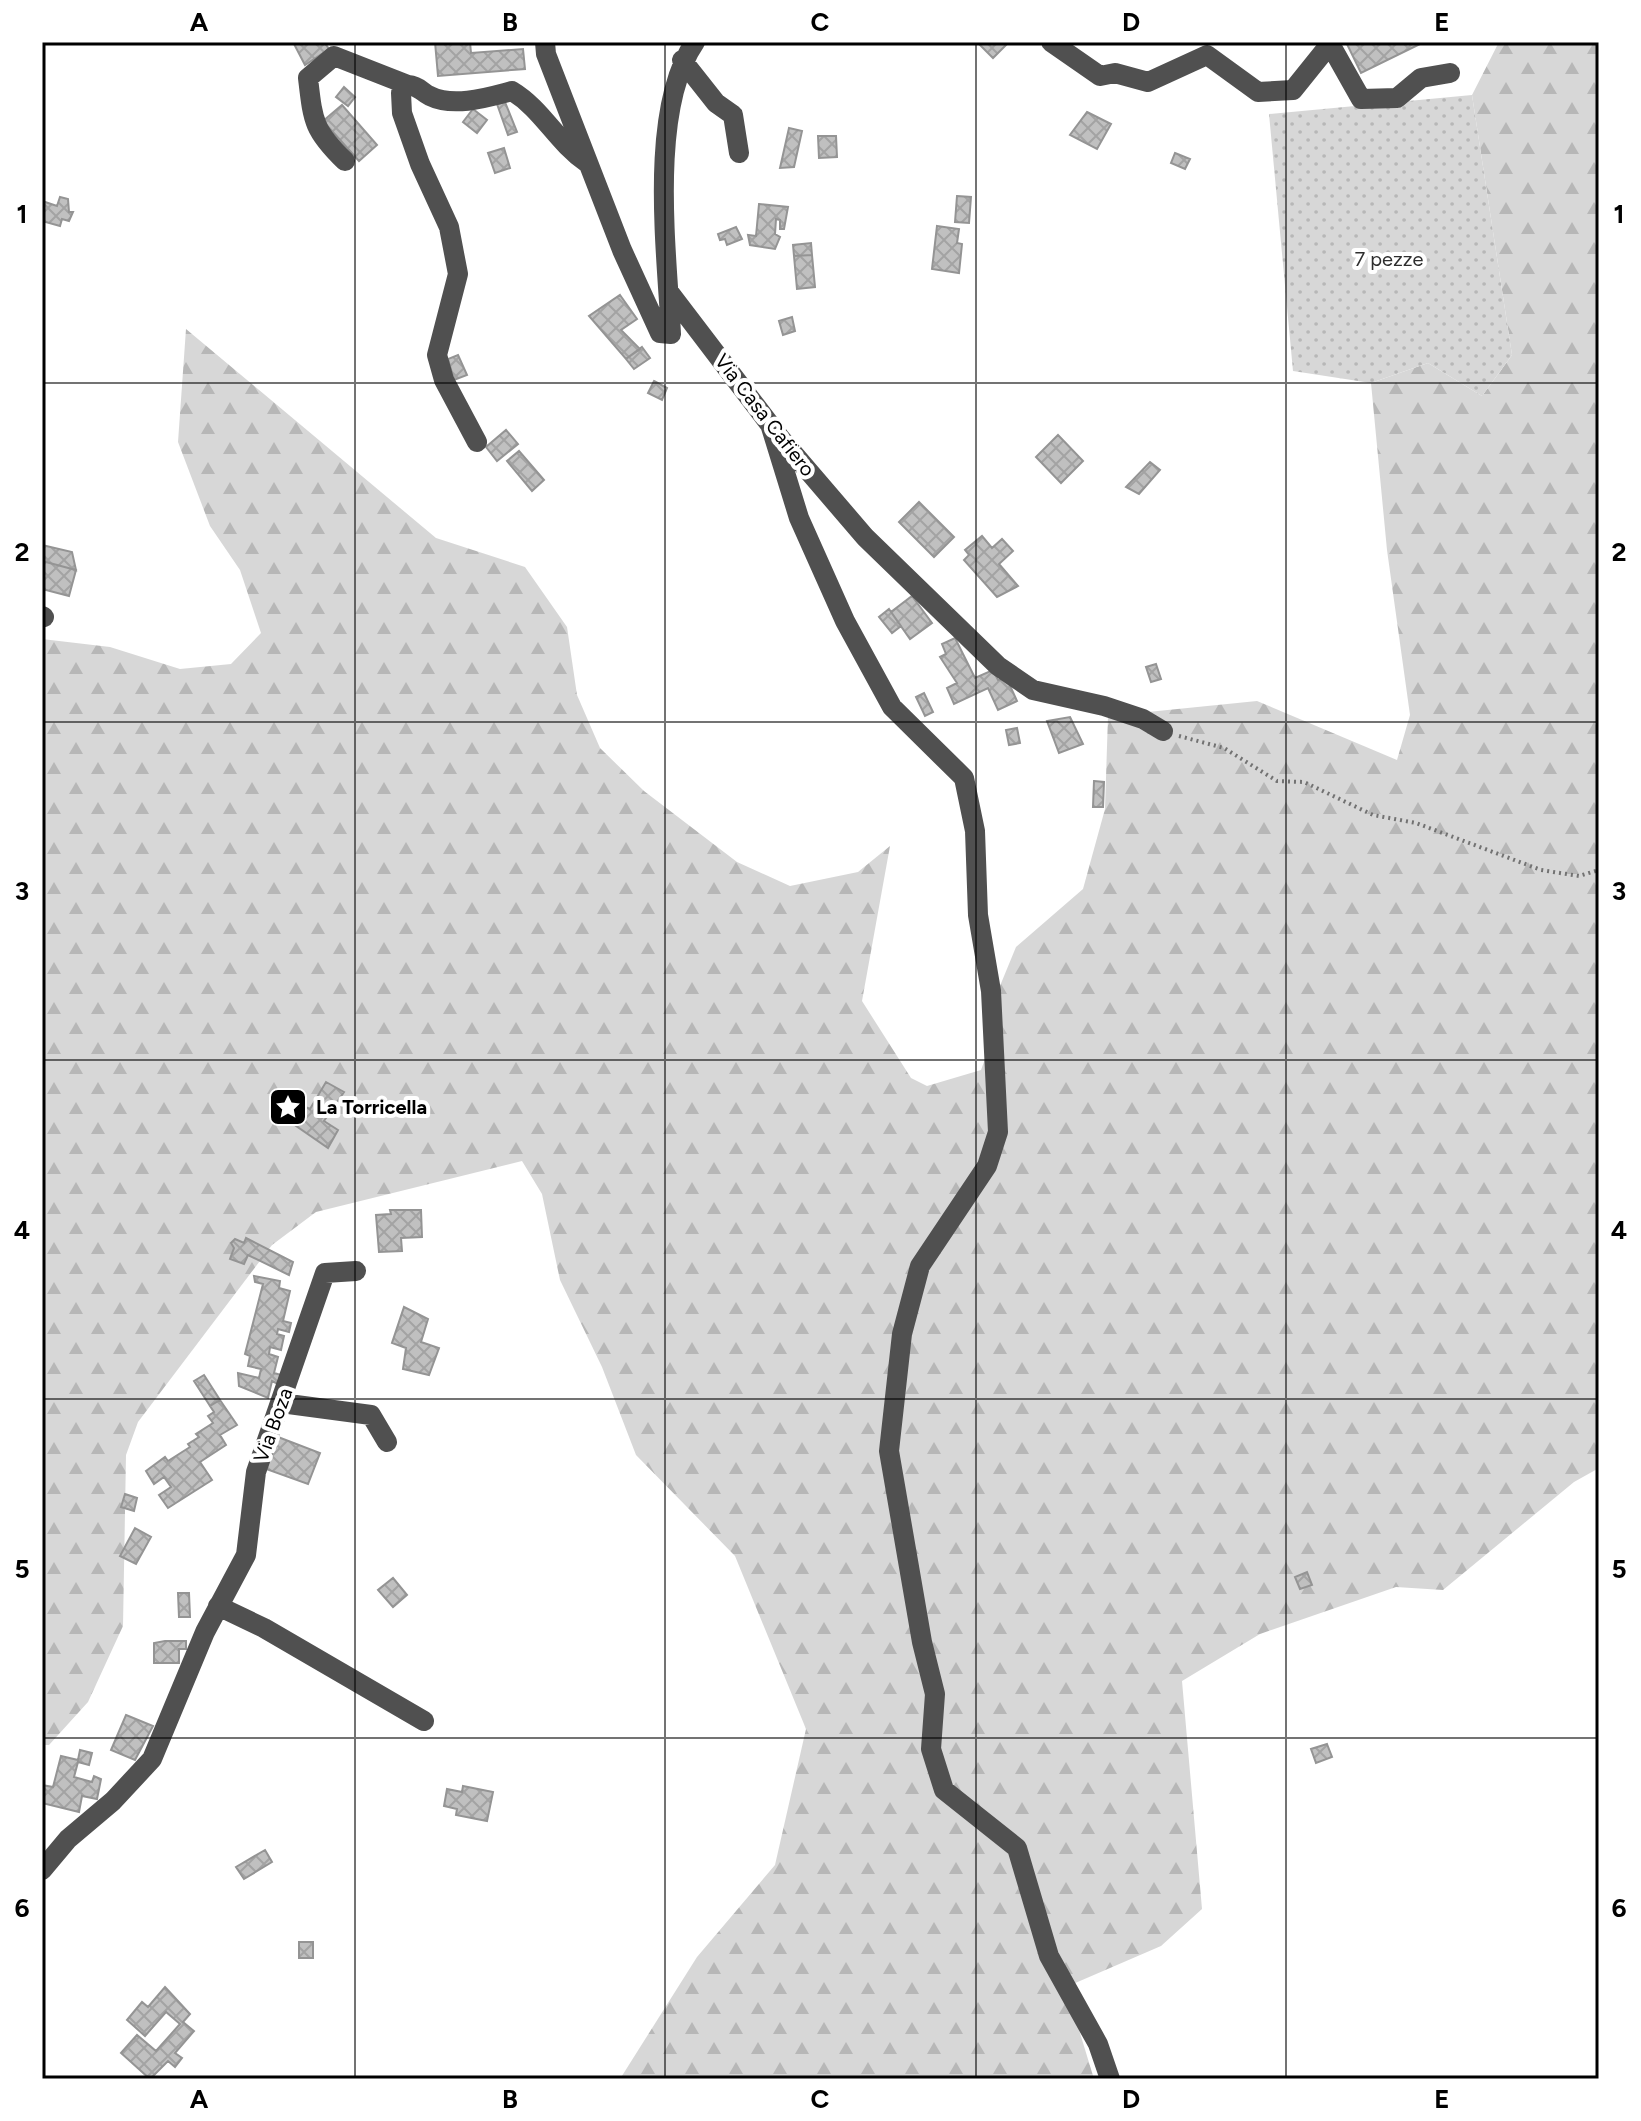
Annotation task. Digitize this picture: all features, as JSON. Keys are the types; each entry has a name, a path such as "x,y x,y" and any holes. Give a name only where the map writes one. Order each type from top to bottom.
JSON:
{"street":[{"path":"545,42 588,163 660,333 671,334 664,142 682,60 695,42"},
{"path":"1051,42 1100,76 1115,73 1148,82 1207,55 1258,92 1293,90 1330,44 1361,99 1397,98 1421,78 1450,73"},
{"path":"345,161 320,137 312,114 308,78 334,56 408,85 419,86 429,96 442,99 480,99 512,91 529,101 562,142 588,163"},
{"path":"682,60 716,103 733,115 739,153"},
{"path":"408,85 401,93 402,113 420,164 449,227 458,274 437,355 444,380 477,442"},
{"name":"Via Casa Cafiero","path":"669,292 770,424 865,537 998,666 1033,690 1104,706 1143,719 1163,731"},
{"path":"770,424 799,518 845,621 892,707 964,778 975,831 978,915 991,991 998,1132 987,1166 920,1266 902,1334 889,1451 922,1642 935,1694 931,1749 944,1790 1017,1848 1049,1956 1098,2044 1110,2079"},
{"name":"Via Boza","path":"42,1870 68,1839 113,1801 152,1759 218,1606 246,1555 256,1472 325,1273 356,1271"},
{"path":"281,1403 371,1415 387,1442"},
{"path":"218,1606 264,1628 424,1721"}],"path":[{"path":"1163,731 1224,748 1277,781 1304,782 1373,815 1416,823 1541,870 1579,876 1599,870"}],"green space":[{"path":"1499,42 1599,42 1599,1468 1574,1482 1443,1590 1396,1587 1260,1634 1182,1681 1202,1909 1161,1946 1066,1987 1094,2079 620,2079 697,1957 775,1865 806,1729 735,1556 636,1455 602,1367 560,1280 542,1194 522,1161 316,1212 272,1245 138,1422 126,1455 123,1626 88,1702 49,1745 42,1745 42,639 110,647 180,669 231,664 261,633 240,570 210,526 178,442 186,329 436,538 525,567 567,627 577,695 600,748 644,791 737,862 790,886 858,872 890,846 862,1001 911,1078 927,1086 981,1070 993,1037 995,998 1016,947 1083,889 1105,809 1108,716 1257,701 1397,760 1410,715 1387,550 1371,383 1428,363 1482,396 1512,355 1472,95"},
{"name":"7 pezze","path":"1472,95 1512,355 1482,396 1428,363 1371,383 1293,371 1269,114"}],"building":[{"path":"293,42 324,42 329,49 305,65"},
{"path":"435,42 470,42 471,53 523,49 525,69 438,76"},
{"path":"977,42 1009,42 993,58"},
{"path":"1346,42 1424,42 1361,73"},
{"path":"344,87 355,97 348,106 336,97"},
{"path":"505,102 517,132 508,135 497,104"},
{"path":"342,105 377,145 359,161 323,121"},
{"path":"473,109 487,120 477,133 463,122"},
{"path":"1087,112 1111,124 1097,149 1070,135"},
{"path":"789,128 802,131 794,167 780,168"},
{"path":"818,136 836,136 837,157 819,158"},
{"path":"504,148 510,168 495,173 488,153"},
{"path":"1175,153 1190,159 1185,169 1171,163"},
{"path":"957,196 971,197 969,223 955,222"},
{"path":"60,197 68,199 69,212 73,212 69,221 62,219 60,226 42,221 42,201 57,206"},
{"path":"759,204 788,207 784,229 780,229 780,220 776,219 775,234 780,237 775,249 750,245 748,235 756,236"},
{"path":"937,226 959,229 957,243 962,244 959,273 932,269"},
{"path":"736,227 742,239 727,245 725,239 720,240 718,234"},
{"path":"811,243 812,255 794,256 793,245"},
{"path":"812,255 815,287 797,289 794,256"},
{"path":"620,295 637,319 621,330 640,349 626,359 589,316"},
{"path":"792,317 795,331 783,335 779,321"},
{"path":"642,347 650,358 634,369 626,359"},
{"path":"458,355 467,375 454,380 448,359"},
{"path":"654,381 667,388 662,400 648,393"},
{"path":"506,430 518,444 497,461 486,447"},
{"path":"1058,435 1083,461 1061,483 1036,457"},
{"path":"519,451 544,480 532,491 507,461"},
{"path":"1150,462 1160,470 1139,494 1126,487"},
{"path":"919,502 954,537 934,557 899,522"},
{"path":"982,536 992,548 1002,539 1013,551 999,564 1018,586 997,597 964,560 969,555 965,550"},
{"path":"42,545 72,552 76,570 42,561"},
{"path":"42,561 76,570 69,596 42,589"},
{"path":"912,596 932,623 910,639 891,612"},
{"path":"889,609 901,626 892,633 879,617"},
{"path":"955,638 975,678 993,670 998,680 1007,679 1017,701 998,710 988,688 954,704 947,688 957,683 940,657 946,654 942,644"},
{"path":"1156,664 1161,679 1151,682 1146,667"},
{"path":"924,693 933,712 925,716 916,697"},
{"path":"1070,717 1083,744 1059,753 1047,721"},
{"path":"1017,728 1020,743 1009,745 1006,730"},
{"path":"1094,781 1104,782 1103,807 1093,807"},
{"path":"326,1082 344,1092 324,1121 338,1130 328,1148 289,1121 303,1106 310,1109"},
{"path":"390,1210 421,1210 422,1237 401,1238 402,1251 379,1252 376,1215 391,1214"},
{"path":"246,1238 293,1262 289,1275 248,1255 244,1264 230,1259 234,1248 231,1243 235,1239 244,1243"},
{"path":"254,1276 280,1281 279,1288 290,1291 283,1321 291,1323 289,1332 278,1329 277,1334 284,1336 281,1350 270,1347 269,1354 278,1357 274,1373 281,1375 280,1385 272,1381 268,1398 239,1386 238,1373 259,1378 261,1369 248,1366 250,1356 245,1354 263,1284 255,1282"},
{"path":"404,1307 428,1319 421,1342 439,1348 429,1375 403,1369 406,1348 392,1343"},
{"path":"204,1375 220,1400 210,1406 194,1381"},
{"path":"220,1400 237,1425 220,1435 226,1445 200,1462 212,1480 168,1508 159,1495 171,1487 164,1477 154,1484 146,1471 165,1457 168,1461 190,1447 188,1444 199,1437 196,1434 213,1423 208,1416 214,1412 210,1406"},
{"path":"278,1437 320,1453 308,1484 266,1469"},
{"path":"125,1494 137,1498 134,1511 121,1507"},
{"path":"135,1528 151,1537 136,1564 120,1556"},
{"path":"1307,1572 1312,1585 1300,1589 1295,1577"},
{"path":"393,1578 407,1595 393,1607 378,1590"},
{"path":"178,1593 189,1593 190,1617 179,1617"},
{"path":"186,1641 186,1649 179,1649 179,1663 154,1663 154,1643"},
{"path":"126,1715 153,1726 135,1760 111,1750"},
{"path":"1327,1744 1332,1757 1316,1763 1311,1749"},
{"path":"80,1750 92,1753 89,1765 78,1762 74,1777 92,1782 94,1776 101,1779 97,1799 82,1796 79,1812 42,1803 42,1785 53,1787 61,1756 78,1760"},
{"path":"463,1786 493,1792 487,1821 456,1815 457,1809 444,1806 447,1789 462,1792"},
{"path":"265,1850 272,1862 244,1879 236,1867"},
{"path":"299,1942 313,1942 313,1958 299,1958"},
{"path":"165,1987 190,2014 183,2022 194,2031 175,2053 182,2058 175,2067 168,2061 150,2079 121,2053 137,2035 156,2051 180,2024 166,2012 145,2036 127,2020 142,2002 148,2007"}],"place":[{"name":"La Torricella","path":"288,1107"}]}
